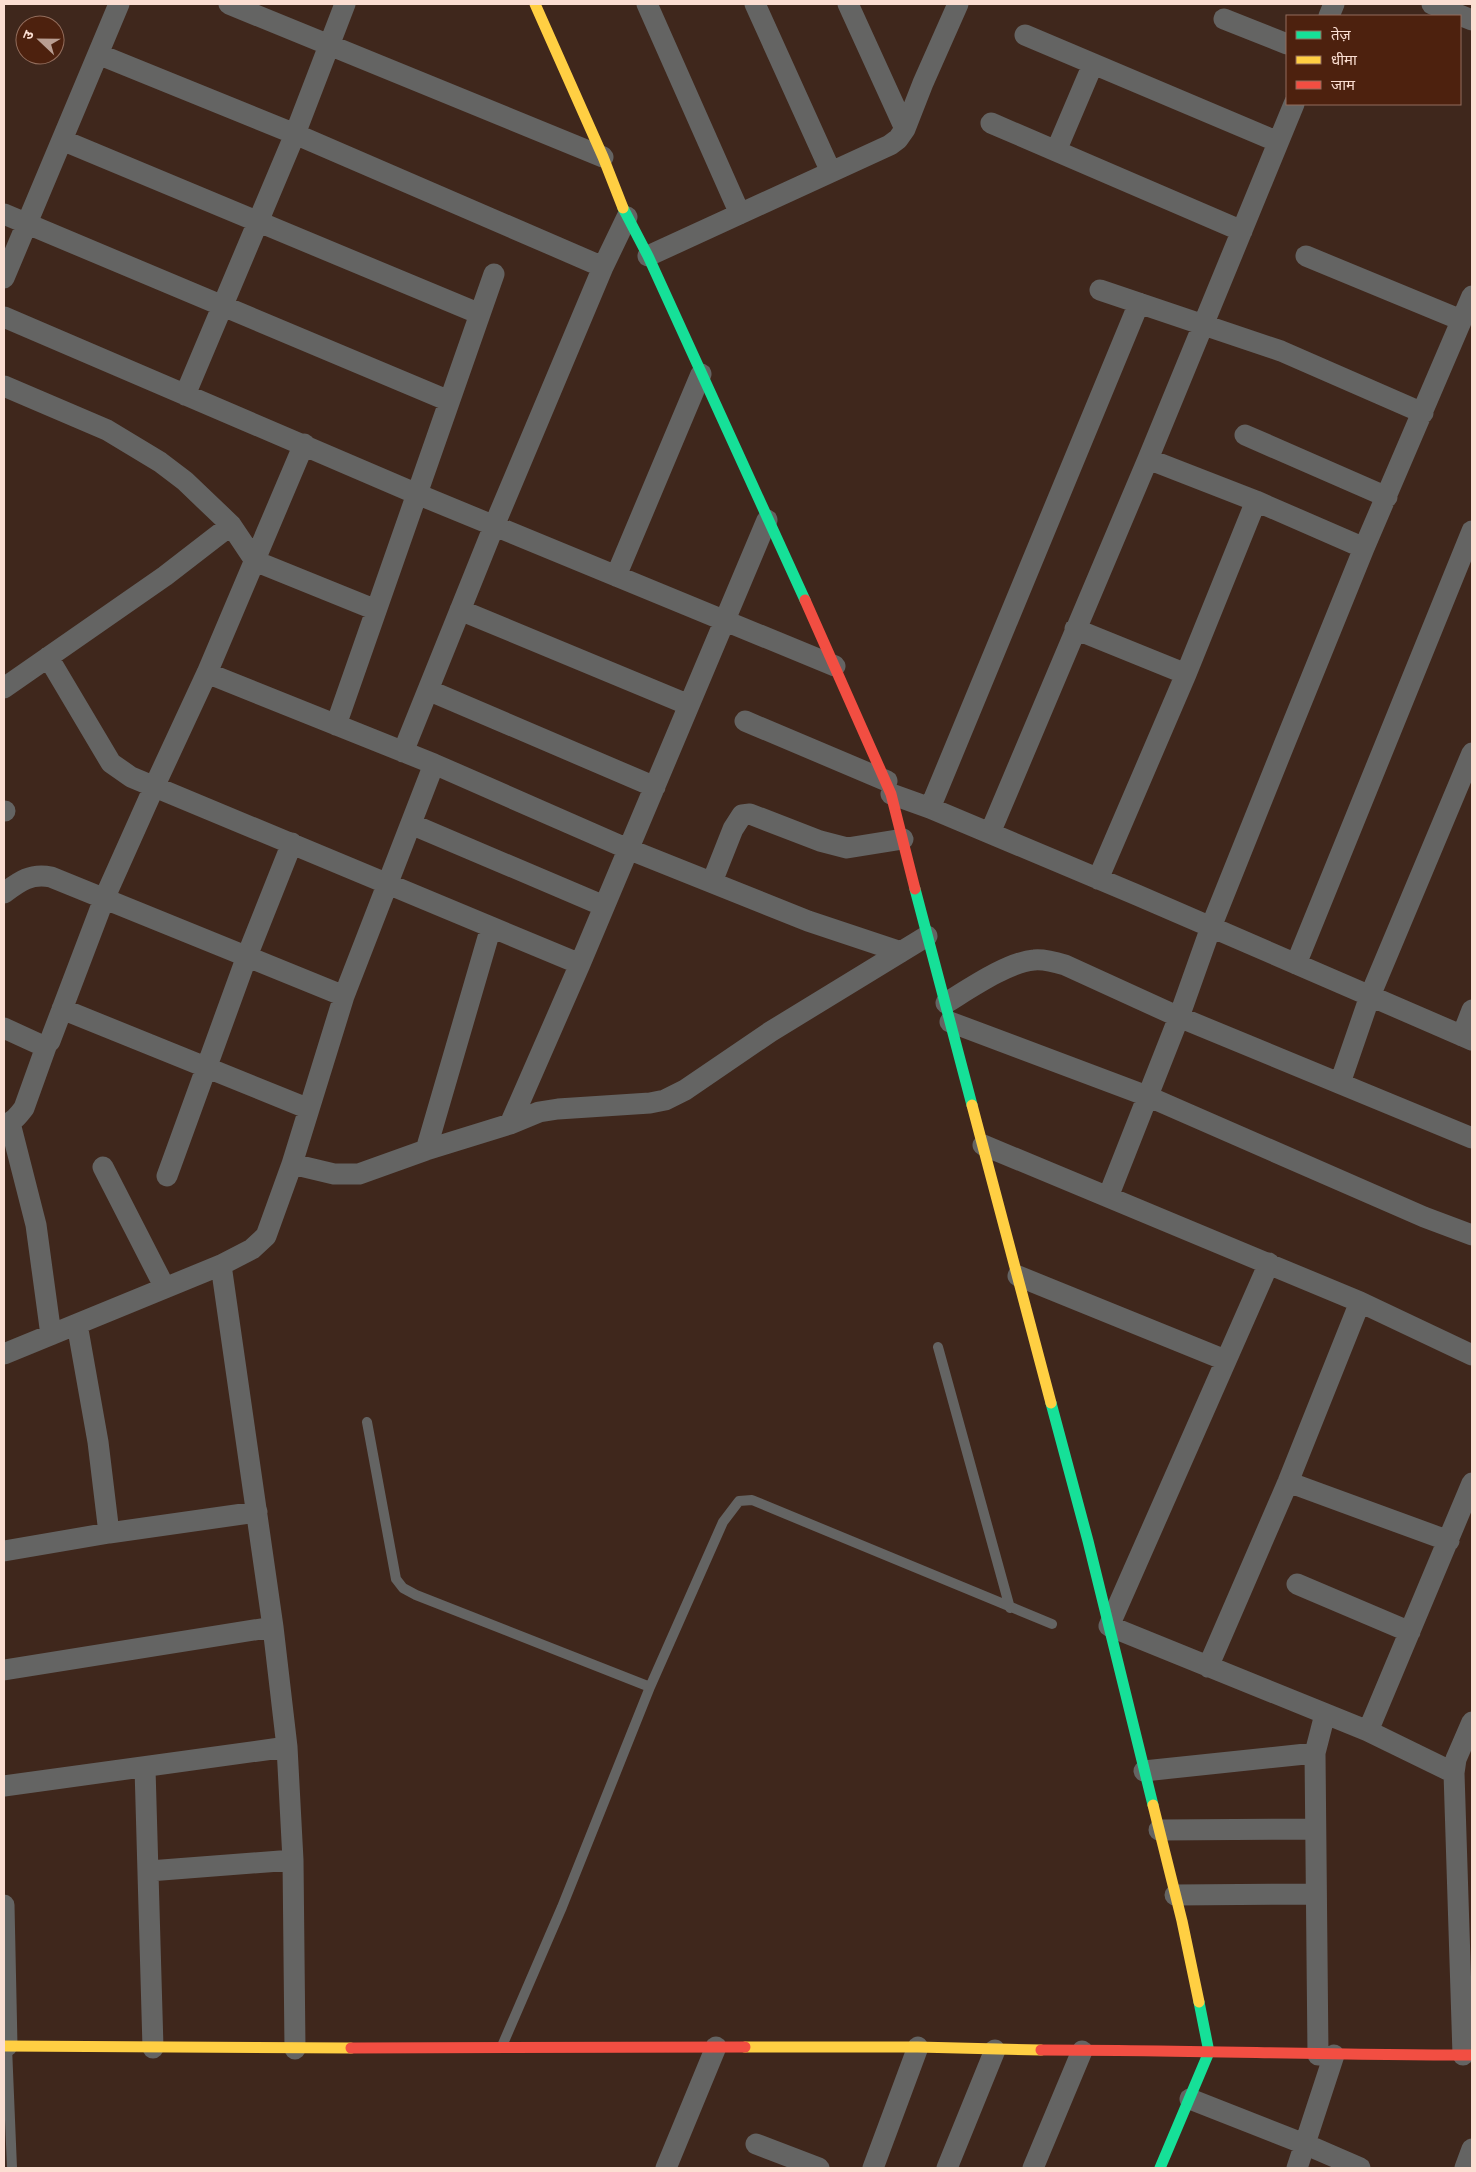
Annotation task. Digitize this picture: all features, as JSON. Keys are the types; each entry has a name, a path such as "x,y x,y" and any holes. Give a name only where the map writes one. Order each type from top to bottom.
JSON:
{"street":[{"path":"4,278 119,4"},
{"path":"229,4 603,157"},
{"path":"185,395 295,134 345,4"},
{"path":"535,4 603,157 627,217 648,256 889,788 1109,1626 1175,1896 1209,2052 1160,2168"},
{"path":"647,4 740,214"},
{"path":"755,4 830,172"},
{"path":"848,4 905,129"},
{"path":"648,256 890,145 898,139 905,129 922,83 958,4"},
{"path":"1432,4 1460,15"},
{"path":"1224,19 1286,44"},
{"path":"1025,35 1278,142"},
{"path":"98,54 295,134 603,267"},
{"path":"1056,151 1093,64"},
{"path":"990,833 1148,459 1294,105"},
{"path":"991,122 1242,231"},
{"path":"62,140 480,314"},
{"path":"4,214 449,402"},
{"path":"403,752 494,526 603,267 627,217"},
{"path":"1306,256 1461,320"},
{"path":"336,725 494,274"},
{"path":"1100,290 1202,326 1281,351 1423,413"},
{"path":"1108,1196 1179,1017 1211,927 1364,548 1472,296"},
{"path":"930,808 1138,303"},
{"path":"4,317 417,494 835,666"},
{"path":"616,576 701,374"},
{"path":"4,386 83,418 130,442 185,481 230,526 254,561 376,610"},
{"path":"1245,435 1387,497"},
{"path":"51,1335 36,1225 7,1124 24,1108 104,899 154,785 207,673 304,444"},
{"path":"1148,459 1256,501 1364,548"},
{"path":"1098,878 1186,674 1256,501"},
{"path":"510,1124 580,964 767,520"},
{"path":"4,688 165,576 230,526"},
{"path":"1296,964 1472,531"},
{"path":"460,610 689,706"},
{"path":"1075,629 1186,674"},
{"path":"48,658 112,763 131,777 580,964"},
{"path":"207,673 434,764 628,850 808,921 901,952"},
{"path":"428,690 655,787"},
{"path":"745,721 930,808 1098,878 1467,1038 1472,1010"},
{"path":"1340,1083 1370,996 1472,753"},
{"path":"4,1354 221,1265 252,1248 266,1236 292,1164 344,996 434,764"},
{"path":"712,882 733,830 742,815 750,814 820,841 847,848 903,839"},
{"path":"411,824 604,906"},
{"path":"167,1176 247,956 292,843"},
{"path":"4,893 26,878 40,875 51,877 344,996"},
{"path":"426,1150 491,927"},
{"path":"292,1164 334,1174 359,1174 426,1150 510,1124 539,1112 666,1100 685,1090 770,1032 927,936"},
{"path":"948,1012 1021,962 1036,959 1065,965 1179,1017 1472,1138"},
{"path":"62,1009 309,1109"},
{"path":"948,1012 1147,1096 1424,1217 1472,1235"},
{"path":"4,1028 33,1042 47,1044"},
{"path":"983,1145 1360,1302 1472,1355"},
{"path":"103,1168 164,1288"},
{"path":"1109,1626 1269,1263"},
{"path":"221,1265 274,1627 286,1747 293,1860 295,2049"},
{"path":"1018,1276 1225,1360"},
{"path":"1208,1667 1288,1482 1360,1302"},
{"path":"77,1324 98,1442 109,1533"},
{"path":"1288,1482 1449,1541"},
{"path":"1368,1731 1472,1483"},
{"path":"4,1551 109,1533 257,1512"},
{"path":"1297,1584 1410,1632"},
{"path":"1109,1626 1368,1731 1454,1773"},
{"path":"4,1670 274,1627"},
{"path":"1297,2168 1307,2145 1326,2055 1316,1894 1315,1753 1325,1714"},
{"path":"4,1905 6,2046 295,2049 918,2047 1326,2055 1468,2055 1454,1773 1456,1759 1472,1722"},
{"path":"4,1786 286,1747"},
{"path":"1144,1771 1315,1753"},
{"path":"145,1768 152,2048"},
{"path":"1159,1830 1316,1829"},
{"path":"149,1870 293,1860"},
{"path":"1175,1896 1316,1894"},
{"path":"666,2168 716,2047"},
{"path":"872,2168 918,2047"},
{"path":"947,2168 995,2050"},
{"path":"1033,2168 1082,2051"},
{"path":"1190,2099 1360,2168"},
{"path":"756,2144 819,2168"},
{"path":"1465,2168 1472,2149"}],"lane":[{"path":"938,1348 1010,1608"},
{"path":"367,1422 396,1579 403,1588 416,1595 650,1687"},
{"path":"502,2047 562,1907 650,1687 723,1522 739,1501 752,1500 1052,1624"},
{"path":"6,2046 12,2168"}],"traffic: fast":[{"path":"623,208 648,256 805,600"},
{"path":"915,889 972,1105"},
{"path":"1051,1403 1088,1541 1153,1805"},
{"path":"1160,2168 1209,2052 1199,2002"}],"traffic: slow":[{"path":"535,4 603,157 623,208"},
{"path":"972,1105 1051,1403"},
{"path":"1153,1805 1182,1921 1199,2002"},
{"path":"4,2046 351,2048"},
{"path":"745,2047 918,2047 1041,2050"}],"traffic: jam":[{"path":"805,600 891,794 915,889"},
{"path":"351,2048 745,2047"},
{"path":"1041,2050 1472,2055"}]}
